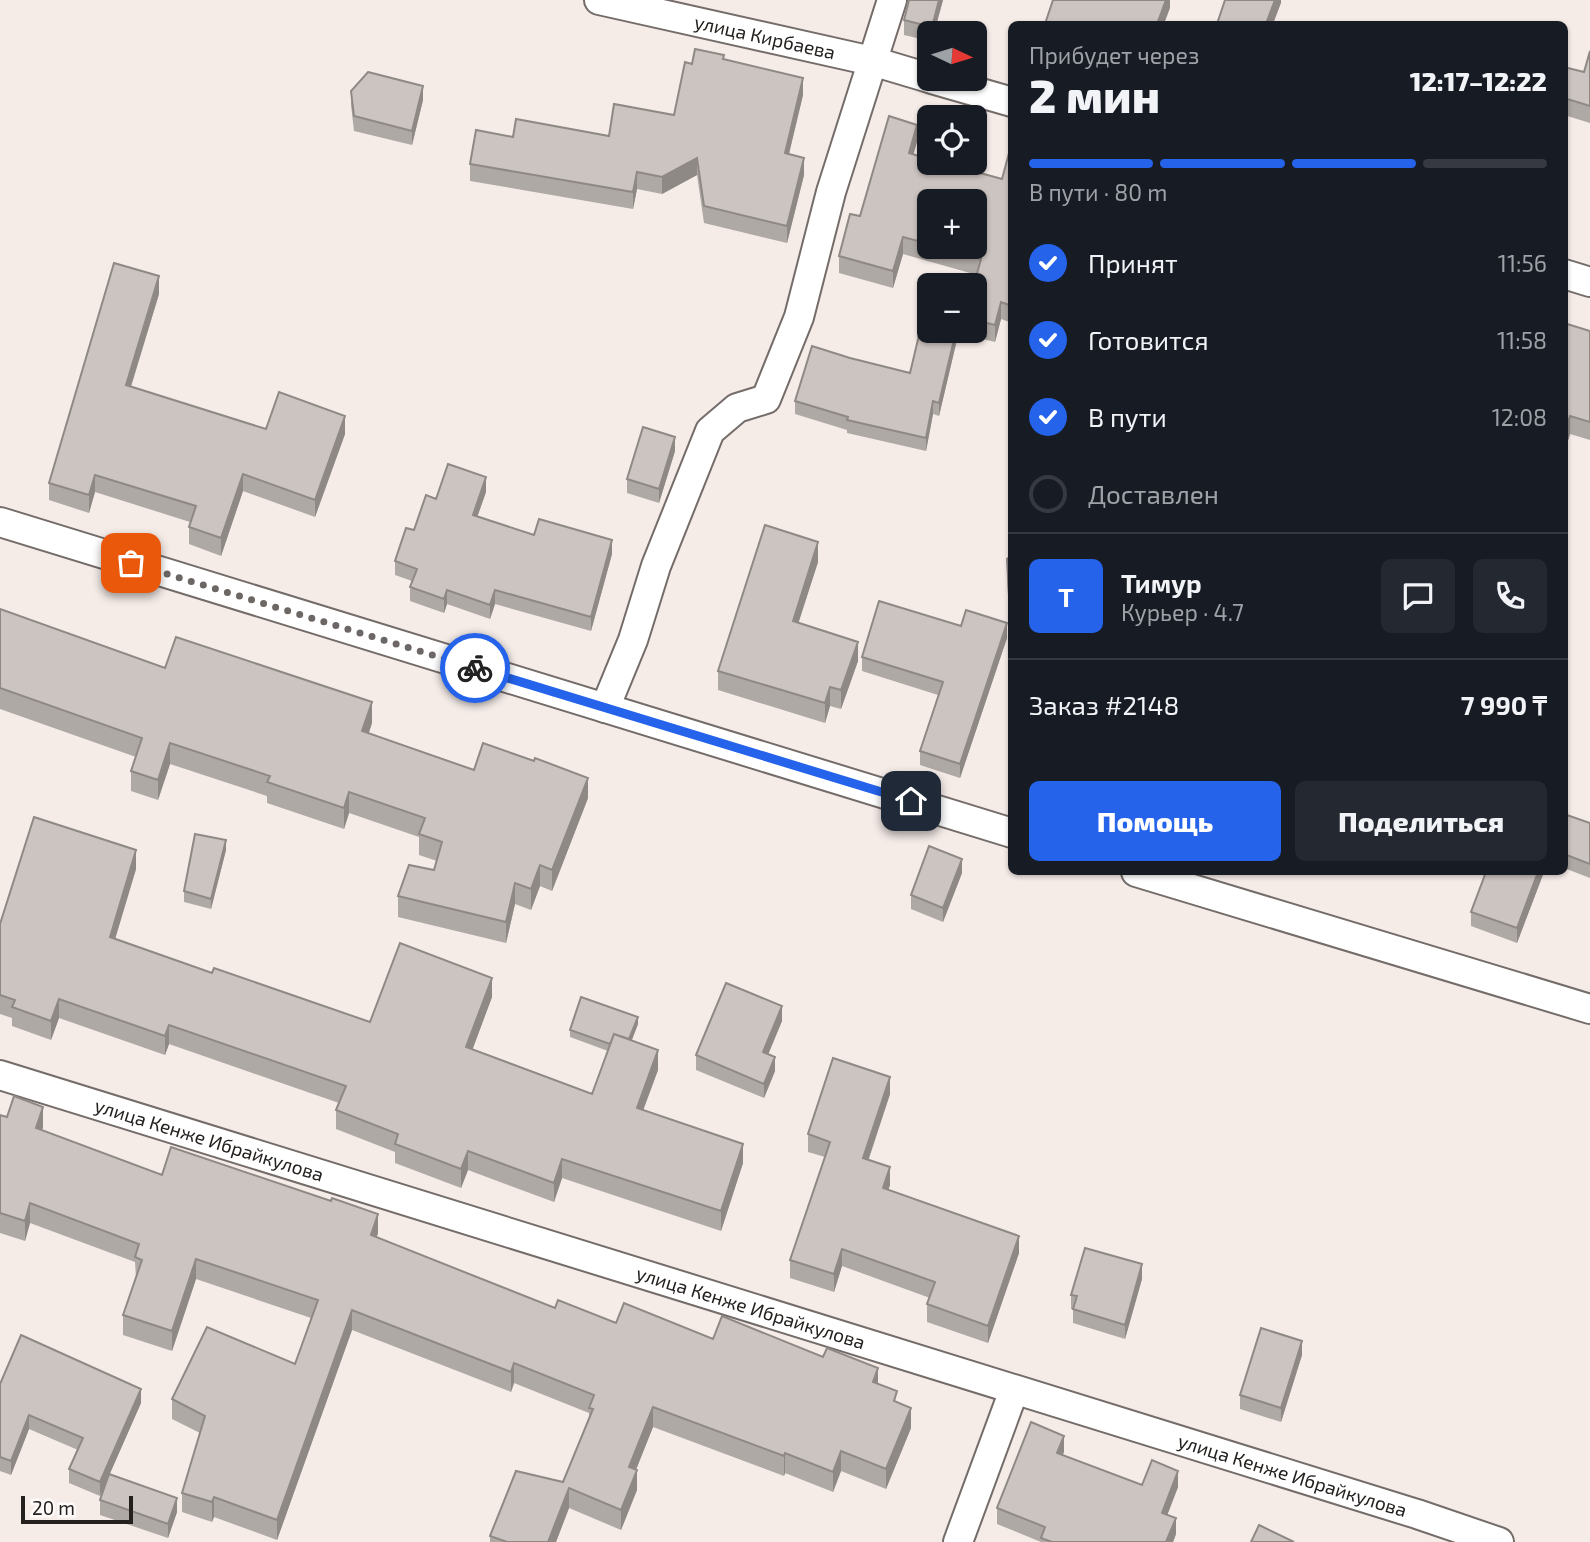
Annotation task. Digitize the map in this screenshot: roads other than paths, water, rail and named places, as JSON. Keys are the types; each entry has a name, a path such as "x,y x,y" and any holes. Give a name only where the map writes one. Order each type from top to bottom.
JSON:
{"street":[{"name":"улица Кирбаева","path":"599,0 872,61 917,74"},
{"path":"605,708 633,640 656,566 710,431 737,408 766,398 785,352 799,317 831,192 853,130 892,0"},
{"name":"улица Кирбаева","path":"975,91 1008,101"},
{"path":"1568,275 1590,282"},
{"path":"0,523 1008,832"},
{"path":"1146,875 1590,1009"},
{"name":"улица Кенже Ибрайкулова","path":"0,1075 1499,1542"},
{"path":"958,1542 1014,1390"}]}
